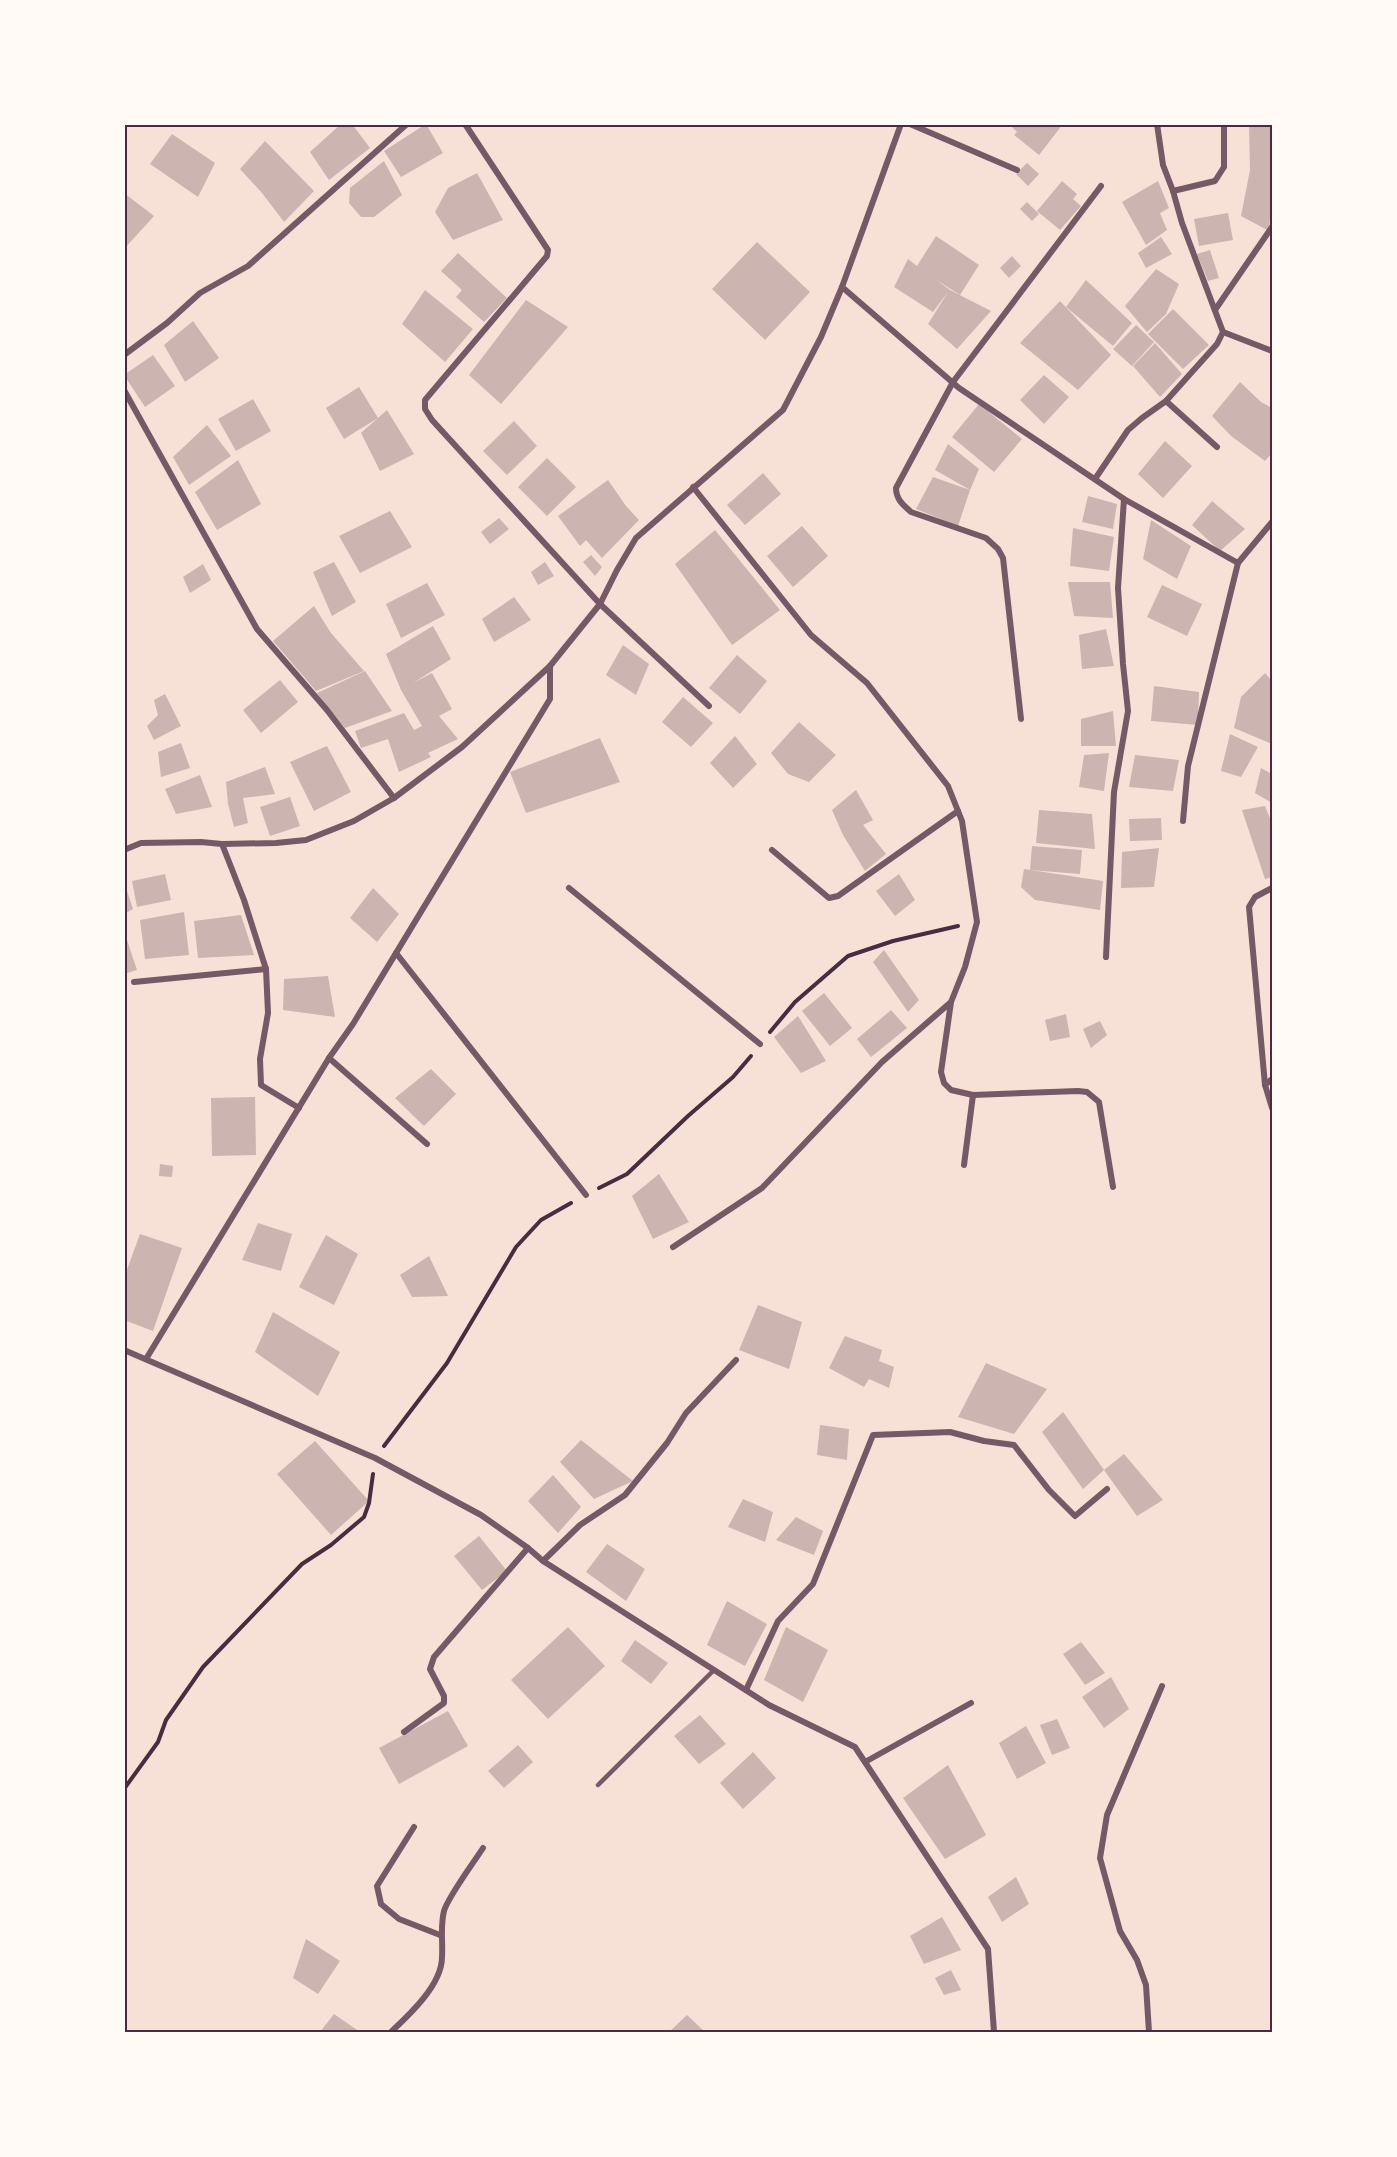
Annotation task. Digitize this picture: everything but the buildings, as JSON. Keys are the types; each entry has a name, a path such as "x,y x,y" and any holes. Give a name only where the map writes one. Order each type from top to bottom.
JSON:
{"street":[{"path":"124,355 200,293 248,266 407,124"},
{"path":"465,124 548,250 547,256 425,400 424,409 600,604 709,706"},
{"path":"124,850 141,843 222,844 306,840 354,821 394,798 462,747 549,666 600,604 636,538 783,410 821,337 842,287 901,124"},
{"path":"910,124 1017,170"},
{"path":"1095,479 1128,430 1166,401 1217,344 1223,332 1163,165 1157,124"},
{"path":"1173,191 1215,180 1224,166 1224,124"},
{"path":"1021,719 1003,558 998,549 986,538 911,512 896,495 896,488 953,381 1101,186"},
{"path":"1215,310 1272,227"},
{"path":"842,287 959,388 1124,499 1238,563"},
{"path":"1223,332 1272,351"},
{"path":"124,390 256,629 327,710 394,798"},
{"path":"1166,401 1217,447"},
{"path":"693,487 811,635 867,683 948,786 962,821 977,922 965,967 951,1002 941,1072 944,1083 951,1090 973,1095 1078,1090 1088,1092 1099,1102 1113,1187"},
{"path":"1106,957 1114,792 1128,711 1118,588 1124,499"},
{"path":"1183,821 1188,766 1238,563 1272,522"},
{"path":"146,1359 550,699 549,666"},
{"path":"772,850 829,898 838,896 958,811"},
{"path":"222,844 244,900 266,969 268,1013 260,1059 261,1085 299,1108"},
{"path":"569,888 760,1044"},
{"path":"1272,888 1255,897 1249,907 1265,1085 1272,1108"},
{"path":"396,953 586,1195"},
{"path":"134,982 266,969"},
{"path":"673,1247 762,1188 882,1062 951,1002"},
{"path":"329,1058 427,1144"},
{"path":"1265,1085 1272,1079"},
{"path":"964,1165 973,1095"},
{"path":"124,1350 375,1458 481,1515 543,1561 769,1705 855,1747 988,1949 994,2032"},
{"path":"543,1561 580,1525 625,1495 667,1443 686,1413 736,1360"},
{"path":"746,1690 778,1621 813,1584 873,1435 950,1432 984,1441 1014,1445 1048,1490 1074,1516 1107,1489"},
{"path":"404,1732 444,1703 444,1696 430,1669 434,1658 528,1548"},
{"path":"1149,2032 1146,1985 1137,1960 1119,1931 1100,1858 1107,1815 1162,1686"},
{"path":"865,1762 971,1703"},
{"path":"414,1827 377,1886 381,1904 399,1919 440,1935"},
{"path":"391,2032 416,2009 436,1979 442,1959 440,1935 445,1909 483,1848"}],"lane":[{"path":"598,1785 714,1670"}],"path":[{"path":"124,1789 158,1742 166,1720 203,1667 302,1564 331,1545 364,1517 369,1503 375,1458 447,1363 516,1247 541,1220 627,1174 733,1077 795,1002 848,956 893,940 977,922"}]}
